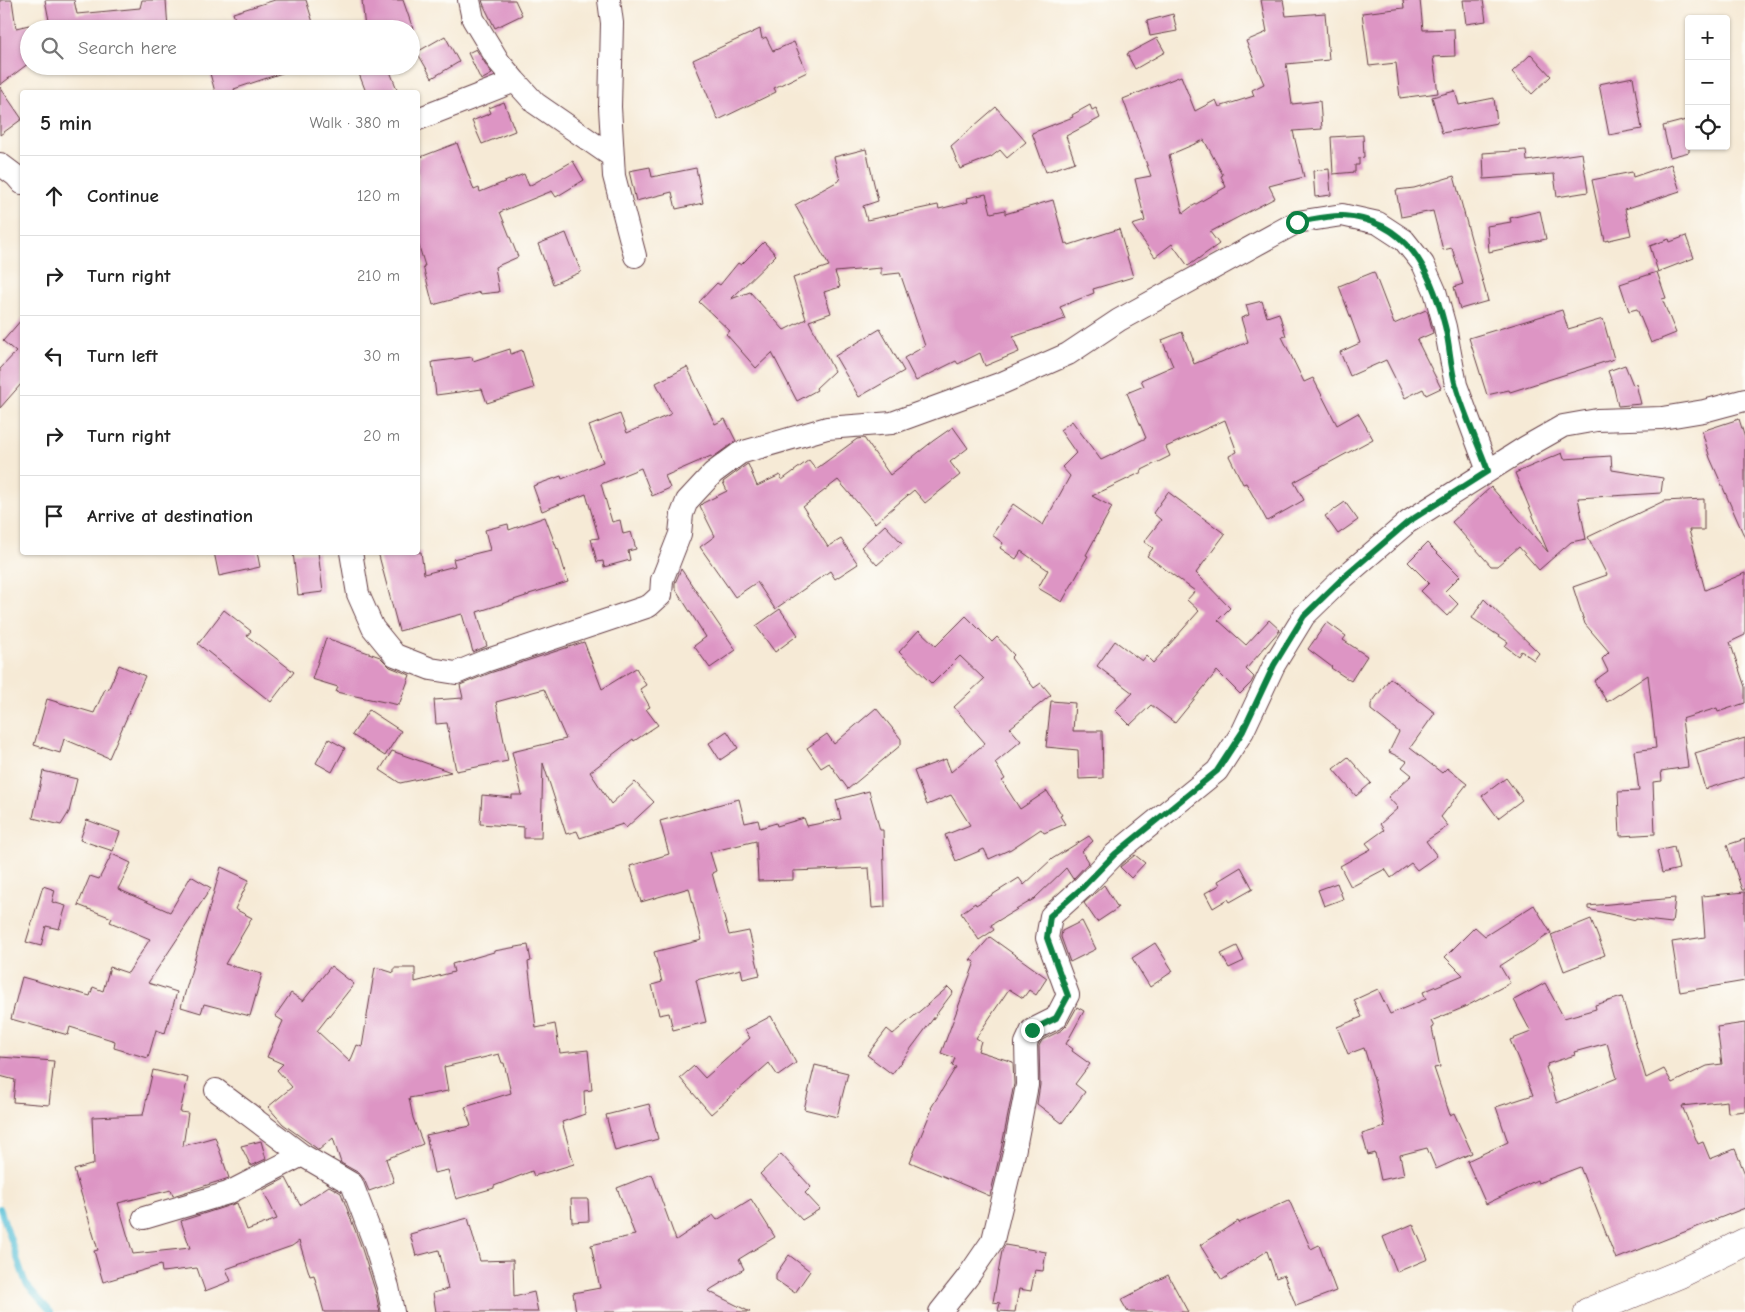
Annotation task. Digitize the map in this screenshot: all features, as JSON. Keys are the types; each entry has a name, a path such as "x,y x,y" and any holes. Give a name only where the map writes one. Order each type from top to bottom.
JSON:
{"main road":[{"path":"1588,1312 1680,1274 1745,1242"}],"street":[{"path":"469,0 473,19 500,62 535,103 613,158"},
{"path":"609,0 612,23 610,107 614,176 636,256"},
{"path":"420,118 515,81"},
{"path":"0,164 20,181"},
{"path":"352,555 358,594 373,628 395,655 431,669 456,673 649,606 661,596 662,580 680,534 682,514 687,501 713,473 740,453 827,428 892,422 1002,383 1068,354 1119,320 1297,222 1342,215 1378,223 1404,240 1423,264 1435,291 1445,327 1456,385 1488,471"},
{"path":"940,1312 967,1278 992,1240 1014,1153 1027,1085 1026,1043 1032,1030 1056,1018 1068,996 1047,938 1050,916 1083,887 1115,854 1217,771 1243,731 1274,665 1304,616 1343,578 1408,522 1563,426 1597,420 1662,418 1704,411 1745,400"},
{"path":"255,1118 216,1090 302,1155 352,1184 374,1242 388,1286 393,1312"},
{"path":"144,1218 228,1193 302,1155"}],"building":[{"path":"0,0 12,0 16,28 20,27 20,70 0,85"},
{"path":"45,0 74,0 77,14 140,8 142,0 166,0 167,20 49,20"},
{"path":"275,0 306,0 312,20 235,20 233,13"},
{"path":"362,0 403,0 410,20 364,20"},
{"path":"482,0 515,0 522,15 495,28"},
{"path":"1261,0 1283,0 1286,16 1325,13 1329,60 1286,64 1292,104 1320,101 1322,129 1293,131 1304,177 1269,186 1275,198 1210,232 1219,244 1188,266 1172,244 1155,257 1132,225 1145,221 1135,179 1151,176 1123,99 1181,76 1195,111 1216,100 1219,107 1254,96 1252,90 1264,84 1246,41 1267,32","holes":["1204,140 1223,175 1221,176 1226,187 1183,213 1169,155"]},
{"path":"1403,0 1420,0 1423,30 1454,29 1455,56 1433,57 1438,93 1400,98 1396,63 1369,66 1362,13 1404,8"},
{"path":"1463,0 1483,0 1486,21 1466,24"},
{"path":"1173,14 1177,31 1150,36 1147,21"},
{"path":"760,29 762,39 766,37 773,51 794,42 807,72 774,88 776,92 718,120 693,60"},
{"path":"445,36 459,62 432,78 420,57 420,50"},
{"path":"1157,38 1165,52 1135,69 1127,54"},
{"path":"476,49 492,74 481,80 468,53"},
{"path":"1531,54 1551,76 1532,94 1512,72"},
{"path":"210,75 276,75 234,90 214,90"},
{"path":"359,75 391,75 397,90 365,90"},
{"path":"1633,77 1642,129 1609,135 1599,84"},
{"path":"0,87 20,116 20,120 0,135"},
{"path":"1455,91 1459,105 1494,98 1497,123 1442,133 1432,97"},
{"path":"504,102 515,131 482,144 472,121 491,113 489,108"},
{"path":"1090,105 1092,110 1096,108 1100,118 1066,136 1075,162 1046,172 1032,133 1073,117 1072,115"},
{"path":"996,107 1026,142 1007,158 1000,150 991,157 960,169 951,146"},
{"path":"1685,120 1685,150 1689,150 1689,152 1670,157 1663,126"},
{"path":"1363,135 1364,157 1359,158 1359,165 1355,165 1355,172 1333,174 1331,137"},
{"path":"457,143 474,190 479,188 480,192 524,174 529,186 573,161 584,180 556,197 552,191 500,212 518,257 495,267 499,292 480,294 480,292 433,305 420,250 420,157"},
{"path":"866,149 878,201 863,206 867,220 938,205 939,209 968,202 967,198 986,194 991,213 1005,210 1005,214 1053,200 1065,244 1068,243 1069,245 1119,229 1133,277 1093,289 1094,293 1060,307 1065,319 1013,337 1019,352 985,366 980,353 958,364 956,361 916,381 904,358 925,346 900,273 881,275 881,268 835,272 840,287 824,292 831,313 809,321 834,371 816,388 817,390 797,401 772,353 756,368 726,334 730,331 699,302 717,283 720,285 738,263 741,265 764,242 776,255 731,299 750,292 784,330 806,319 793,278 829,266 795,205 840,180 834,157"},
{"path":"1526,150 1527,161 1582,153 1588,192 1557,197 1554,174 1484,179 1483,153"},
{"path":"1671,164 1680,191 1625,209 1631,235 1605,241 1592,180 1632,172 1633,177"},
{"path":"650,167 652,177 696,168 703,203 676,209 672,192 636,201 629,171"},
{"path":"1329,169 1331,195 1315,197 1313,171"},
{"path":"1454,176 1488,301 1460,309 1454,287 1463,284 1452,248 1443,250 1433,211 1401,217 1396,190 1414,188"},
{"path":"1540,211 1546,239 1489,252 1487,226 1511,222 1510,218"},
{"path":"566,233 581,272 553,284 538,244"},
{"path":"1686,236 1694,258 1658,272 1650,246 1669,239 1670,242"},
{"path":"1374,272 1394,324 1426,310 1428,313 1433,333 1417,340 1441,388 1426,395 1423,389 1405,398 1386,360 1350,376 1340,352 1360,343 1339,286"},
{"path":"1657,272 1666,298 1662,299 1676,333 1651,343 1637,309 1629,311 1620,284"},
{"path":"1262,301 1267,317 1279,313 1286,336 1282,337 1304,382 1313,378 1337,425 1358,413 1373,439 1294,482 1304,500 1267,521 1246,483 1243,484 1229,456 1237,452 1225,420 1166,447 1170,456 1092,496 1112,507 1086,555 1088,556 1062,602 1038,588 1048,570 1021,551 1016,559 1000,548 1003,543 992,535 1013,504 1043,525 1070,476 1062,467 1076,453 1060,430 1072,421 1101,460 1146,438 1127,393 1144,386 1141,380 1173,366 1162,340 1182,332 1194,364 1248,342 1241,318 1249,315 1246,305"},
{"path":"1562,310 1568,329 1603,319 1614,359 1510,392 1509,390 1487,395 1469,338"},
{"path":"20,321 20,385 0,408 0,369 16,352 3,341"},
{"path":"880,329 904,371 859,397 835,356"},
{"path":"510,349 511,354 522,350 534,388 487,403 482,389 436,395 432,362 472,357 473,361"},
{"path":"1625,365 1633,385 1636,384 1641,404 1618,406 1608,371"},
{"path":"687,367 715,424 725,419 736,441 712,458 711,456 665,476 670,488 652,496 641,468 601,484 612,522 620,520 623,534 631,532 636,549 628,551 630,560 604,567 603,561 597,562 591,539 599,538 586,494 542,511 533,486 561,476 562,479 603,462 589,426 620,414 627,433 671,414 656,383"},
{"path":"1739,419 1745,438 1745,538 1710,458 1702,431"},
{"path":"953,427 968,448 950,462 960,475 925,503 914,490 875,523 838,480 803,507 828,547 841,539 858,564 835,579 830,571 775,609 757,582 735,597 700,547 715,536 700,506 727,491 723,482 748,464 757,486 780,475 782,480 809,460 816,469 857,439 864,438 890,475"},
{"path":"1562,453 1564,459 1611,456 1612,470 1663,478 1661,493 1578,498 1586,539 1571,542 1539,570 1519,547 1497,566 1491,566 1452,522 1491,487 1548,552 1515,473"},
{"path":"1168,492 1225,534 1196,573 1230,608 1218,620 1246,645 1269,620 1280,630 1246,669 1254,677 1240,694 1217,671 1175,723 1151,705 1130,725 1115,710 1133,693 1097,666 1115,641 1142,661 1146,656 1153,663 1199,611 1187,600 1195,591 1147,556 1153,548 1144,542 1161,520 1153,513"},
{"path":"1704,499 1704,530 1689,530 1705,590 1745,573 1745,635 1730,642 1745,687 1745,703 1718,712 1717,708 1682,719 1688,767 1661,771 1662,781 1653,782 1655,834 1620,836 1618,792 1639,791 1634,751 1656,748 1648,675 1607,702 1594,681 1608,671 1602,659 1609,652 1585,624 1573,587 1607,575 1588,537 1664,501"},
{"path":"1345,502 1358,520 1338,534 1325,516"},
{"path":"545,517 558,548 568,582 477,612 487,646 473,652 462,614 399,631 379,555 420,555 421,552 424,574 455,566 453,559 490,550 485,530 508,524 509,530"},
{"path":"885,525 902,543 877,565 861,547"},
{"path":"1427,543 1460,576 1445,591 1458,604 1447,616 1421,591 1429,583 1408,562"},
{"path":"215,555 258,555 260,567 219,576"},
{"path":"293,555 318,555 323,592 298,595"},
{"path":"681,569 736,650 710,668 694,646 706,637 675,588 675,583"},
{"path":"1484,599 1539,653 1534,660 1521,651 1518,656 1505,646 1508,642 1472,618"},
{"path":"780,609 798,635 775,652 756,626"},
{"path":"224,610 251,631 247,636 294,672 271,702 198,644"},
{"path":"966,616 992,642 997,637 1014,655 1011,658 1034,688 1041,683 1051,695 1010,728 1021,741 995,763 1005,779 1002,781 1020,809 1047,791 1062,815 1060,816 1065,824 1044,833 1041,829 1011,849 989,859 984,849 956,861 945,835 970,825 951,795 927,805 914,771 946,759 951,772 985,743 954,707 984,679 960,656 932,684 899,652 919,630 936,646"},
{"path":"1327,622 1346,636 1343,640 1367,656 1351,681 1331,668 1308,649"},
{"path":"326,638 380,657 390,667 410,675 399,705 336,692 338,687 312,679"},
{"path":"584,642 602,689 636,668 646,685 640,689 650,707 646,709 658,725 634,741 633,739 590,772 611,804 635,782 654,802 626,828 623,824 580,838 577,831 566,834 543,763 541,838 524,838 524,827 480,824 482,795 512,798 512,795 522,795 512,752 566,739 544,689 496,702 508,761 456,771 447,723 436,724 434,700 463,698 460,685 490,673"},
{"path":"119,665 145,676 109,758 64,739 60,753 34,745 47,699 94,713 105,689 108,690"},
{"path":"1390,678 1435,713 1410,748 1442,773 1447,768 1467,784 1441,817 1448,826 1426,841 1437,856 1417,870 1411,863 1391,878 1385,869 1351,887 1340,866 1371,849 1366,843 1384,830 1380,824 1398,808 1388,797 1412,775 1402,767 1407,761 1389,752 1399,732 1371,710 1371,704"},
{"path":"1051,701 1075,703 1073,731 1102,731 1103,778 1079,779 1078,750 1046,747"},
{"path":"876,708 901,739 901,745 848,789 829,763 821,768 807,748 827,734 834,744"},
{"path":"369,710 401,731 385,756 352,735"},
{"path":"727,731 738,748 720,760 709,743"},
{"path":"1745,738 1745,777 1705,789 1695,753"},
{"path":"329,739 345,748 332,772 316,763"},
{"path":"392,751 451,772 400,783 380,770"},
{"path":"1348,757 1371,783 1356,796 1333,769"},
{"path":"43,771 77,779 69,812 61,825 33,818"},
{"path":"1506,778 1522,800 1498,818 1482,796"},
{"path":"869,791 880,830 883,830 885,907 872,908 869,868 793,871 793,880 758,881 756,841 710,852 716,871 712,873 729,935 749,931 760,975 743,979 741,969 696,980 706,1022 673,1030 669,1013 659,1015 652,985 662,982 654,952 702,940 689,888 641,902 630,866 669,854 660,821 739,799 745,823 758,820 760,828 776,823 777,826 804,818 807,826 841,819 836,800"},
{"path":"87,820 120,832 113,851 80,840"},
{"path":"1089,836 1093,841 1082,851 1089,862 1073,879 1066,868 1034,899 991,925 994,930 979,940 961,913 1019,878 1024,885 1052,859"},
{"path":"1745,839 1745,890 1742,890 1727,845"},
{"path":"1674,847 1679,869 1662,873 1657,851"},
{"path":"112,854 131,863 118,889 170,912 191,876 211,888 148,983 177,992 165,1033 156,1030 148,1058 114,1048 115,1041 70,1027 68,1035 11,1019 22,977 90,996 93,987 103,991 110,967 128,973 150,939 110,922 112,918 78,905 90,876 99,879"},
{"path":"1135,855 1145,863 1131,878 1120,867"},
{"path":"221,867 249,880 235,909 252,918 225,964 262,974 250,1016 204,1004 201,1013 181,1007"},
{"path":"1241,867 1253,889 1230,902 1228,899 1213,908 1205,893 1220,885 1218,881"},
{"path":"1337,883 1343,899 1324,906 1318,890"},
{"path":"1104,885 1118,908 1097,922 1084,903"},
{"path":"43,886 55,890 52,902 66,906 59,929 46,926 41,946 26,942"},
{"path":"1745,892 1745,981 1680,992 1672,942 1705,937 1702,896"},
{"path":"1675,898 1672,923 1636,920 1588,909 1588,906"},
{"path":"1534,905 1551,933 1500,966 1510,983 1465,1007 1431,1021 1434,1027 1432,1028 1440,1067 1434,1068 1450,1115 1454,1113 1472,1153 1436,1169 1427,1148 1400,1155 1404,1175 1381,1180 1375,1153 1368,1155 1362,1134 1385,1127 1374,1080 1364,1048 1348,1054 1337,1027 1362,1017 1354,1000 1378,989 1390,1014 1426,999 1423,992 1463,975 1445,957 1475,927 1485,936"},
{"path":"1591,919 1605,955 1564,971 1551,935"},
{"path":"1082,921 1096,949 1070,962 1061,937 1062,931"},
{"path":"990,937 1047,978 1036,995 1029,990 1023,998 1009,989 976,1038 981,1041 978,1051 1013,1062 1014,1084 990,1196 910,1162 931,1108 956,1067 952,1066 955,1058 941,1053 975,962 970,960"},
{"path":"1155,943 1173,971 1150,987 1132,958"},
{"path":"528,945 531,961 528,962 536,1028 555,1024 560,1053 588,1050 592,1090 584,1091 585,1114 562,1122 574,1164 534,1176 532,1171 494,1186 494,1188 456,1199 448,1170 434,1173 426,1135 471,1126 465,1107 511,1093 504,1063 502,1063 499,1054 444,1067 448,1091 409,1098 413,1118 423,1144 386,1159 394,1182 369,1191 359,1173 341,1163 333,1138 319,1150 283,1124 268,1107 292,1087 277,1070 283,1064 267,1057 283,1021 275,1016 291,993 303,1001 331,966 354,984 317,1031 350,1062 357,1045 362,1047 375,967 394,973 394,968 415,968 415,982 454,972 452,964 494,951"},
{"path":"1237,946 1244,961 1229,968 1221,954"},
{"path":"1545,983 1564,1018 1596,1009 1595,1005 1622,997 1646,1078 1664,1069 1672,1083 1707,1066 1722,1064 1717,1027 1745,1023 1745,1111 1728,1113 1727,1101 1682,1106 1698,1144 1703,1142 1710,1159 1735,1149 1745,1174 1745,1208 1616,1259 1580,1167 1538,1183 1537,1180 1486,1204 1467,1161 1508,1142 1496,1107 1533,1095 1510,1040 1531,1032 1514,1000","holes":["1607,1043 1617,1078 1557,1103 1546,1067 1548,1066 1547,1064 1575,1055 1574,1052"]},
{"path":"948,987 953,992 892,1074 867,1055 887,1029 893,1034"},
{"path":"1077,1007 1084,1011 1066,1044 1073,1049 1072,1051 1090,1064 1075,1084 1085,1092 1062,1123 1037,1104 1040,1085 1039,1046 1042,1040 1062,1030 1067,1025"},
{"path":"771,1016 796,1063 778,1076 769,1063 711,1114 680,1078 694,1066 705,1078 750,1038 745,1030"},
{"path":"0,1057 54,1061 49,1105 13,1102 15,1080 0,1076"},
{"path":"815,1065 848,1073 837,1117 804,1109"},
{"path":"153,1070 188,1078 180,1112 188,1113 183,1146 215,1137 229,1178 173,1196 171,1190 118,1203 133,1254 190,1248 181,1221 237,1203 247,1230 277,1219 263,1190 286,1178 300,1205 329,1186 341,1193 360,1243 380,1312 324,1312 314,1275 310,1276 299,1241 292,1246 226,1269 231,1281 205,1291 197,1268 162,1272 161,1265 103,1282 94,1251 98,1250 74,1170 94,1164 92,1117 143,1115"},
{"path":"649,1104 658,1139 615,1151 606,1115"},
{"path":"261,1141 266,1159 251,1166 241,1146"},
{"path":"781,1154 811,1187 805,1193 820,1209 802,1220 760,1174"},
{"path":"652,1174 676,1240 713,1215 717,1220 751,1199 775,1237 739,1259 744,1269 708,1291 750,1312 576,1312 573,1293 600,1288 591,1245 635,1235 617,1188"},
{"path":"571,1199 588,1199 589,1221 572,1222"},
{"path":"1289,1200 1311,1249 1319,1245 1336,1291 1296,1306 1284,1275 1276,1278 1267,1251 1222,1280 1200,1245 1238,1221 1239,1223"},
{"path":"468,1218 480,1261 513,1260 514,1297 534,1292 538,1312 436,1312 433,1293 448,1289 439,1250 416,1256 410,1234"},
{"path":"1413,1224 1428,1259 1397,1272 1383,1237"},
{"path":"1005,1245 1046,1252 1043,1271 1035,1270 1031,1291 1019,1289 1015,1312 998,1311 1000,1303 993,1302 1002,1251"},
{"path":"789,1255 810,1271 795,1293 776,1280 776,1274"},
{"path":"1168,1275 1188,1312 1128,1312 1121,1300"}],"waterway":[{"path":"0,1208 26,1284 51,1312"}],"route":[{"path":"1032,1030 1056,1018 1068,996 1047,938 1050,916 1083,887 1115,854 1217,771 1243,731 1274,665 1304,616 1343,578 1408,522 1488,471 1456,385 1445,327 1435,291 1423,264 1404,240 1378,223 1342,215 1297,222"}]}
